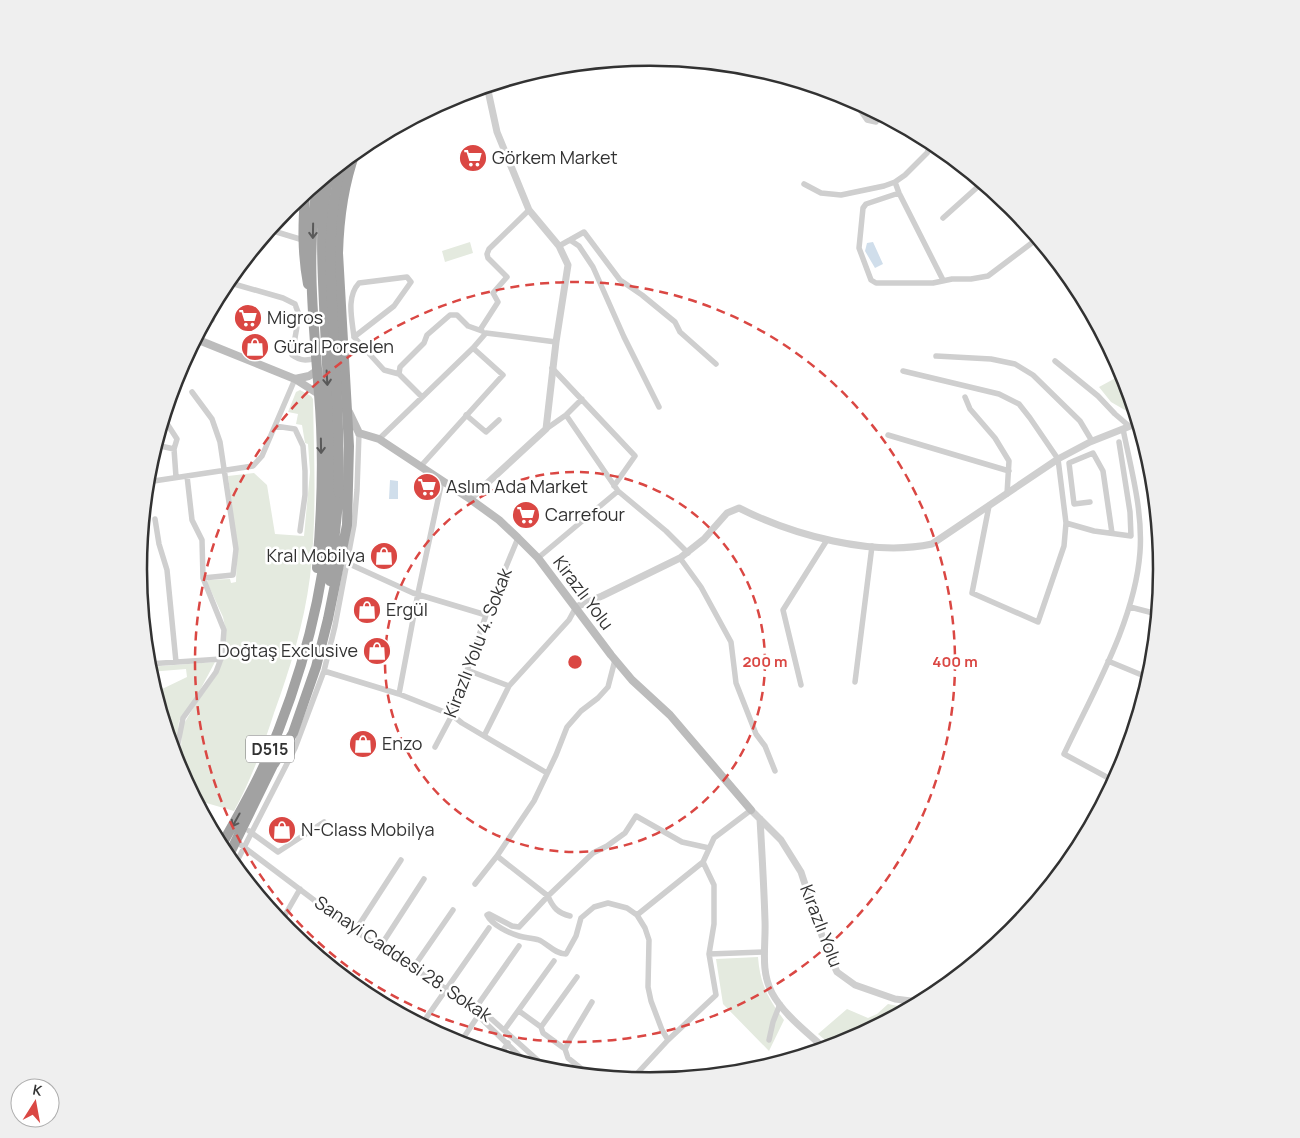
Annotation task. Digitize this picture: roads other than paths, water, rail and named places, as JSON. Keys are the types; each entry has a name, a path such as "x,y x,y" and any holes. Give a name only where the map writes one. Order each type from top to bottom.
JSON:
{"highway":[{"path":"270,763 293,733 313,677 344,561 349,446 338,254 341,204 351,165"},
{"path":"344,170 347,177"},
{"name":"D515","path":"226,838 253,788 290,729 304,688 323,617 334,556 339,427 331,267 331,226 333,202 340,174"},
{"name":"D515","path":"327,184 322,232 331,456 335,492"},
{"path":"313,318 313,220 317,193"},
{"path":"270,763 275,726 304,640 316,580 321,494 320,395 313,318 303,257 305,204"},
{"name":"D515","path":"232,848 270,763"}],"main road":[{"path":"202,341 295,379 320,395"},
{"path":"295,379 309,376 318,370"},
{"path":"346,404 359,433 351,438 349,446"},
{"name":"Kirazlı Yolu","path":"359,433 379,439 470,499 499,520 518,538 538,558 632,680 670,715 751,810"}],"street":[{"path":"489,93 497,132 529,210 559,246 568,265 552,368 546,429"},
{"path":"863,114 867,120 877,121"},
{"path":"804,184 821,193 841,195 884,186 895,182 905,175 928,150"},
{"path":"895,182 943,280"},
{"path":"943,218 977,188"},
{"path":"899,193 866,204 863,208 859,248 871,280 878,283 933,283 943,280 988,276 1032,243"},
{"path":"379,439 473,348 498,302 493,294 507,277 488,258 489,249 529,210"},
{"path":"277,232 303,240"},
{"path":"559,246 584,232 620,280 675,322 680,332 716,364"},
{"path":"570,240 579,246 592,267 659,407"},
{"path":"354,337 394,306 411,282 407,277 359,283 355,288 351,305 354,337 384,370 399,374 422,397"},
{"path":"236,285 283,298 295,304 299,315 292,355 299,360 306,361 317,358"},
{"path":"399,374 400,367 424,343 427,335 450,315 457,315 468,326 483,332 556,342"},
{"path":"420,467 503,375 473,348"},
{"path":"936,356 991,359 1015,364 1033,375 1080,421 1092,441"},
{"path":"1055,361 1098,396 1126,427 1140,520 1138,574 1130,607 1108,661 1064,754 1107,777"},
{"path":"552,368 635,456 614,486"},
{"path":"903,372 1010,398 1019,404 1058,459 1066,524 1064,546 1038,622 972,593 989,506"},
{"path":"156,481 253,466 262,456 295,379"},
{"path":"192,392 212,419 220,442 232,534 236,549 233,576 203,578"},
{"path":"965,398 970,409 995,438 1009,461 1007,494"},
{"path":"470,499 546,429 566,415 582,399"},
{"path":"466,415 486,432 498,420"},
{"path":"566,415 618,491 666,530 688,554"},
{"path":"168,425 177,439 174,450 176,477"},
{"path":"484,736 508,686 569,620 576,607 688,554 704,539 727,512 739,508 794,532 827,540 872,546 913,548 932,544 1058,459 1092,441 1132,425"},
{"path":"275,426 295,429 303,446 305,494 300,531"},
{"path":"238,857 295,748 324,671 357,490 359,433"},
{"path":"888,435 1009,471"},
{"path":"1066,524 1094,531 1131,536 1130,512 1119,442"},
{"path":"162,447 174,450"},
{"path":"1090,502 1074,504 1069,464 1092,454 1103,471 1112,533"},
{"path":"178,741 183,718 216,672 224,630 203,578 202,540 192,520 186,476"},
{"path":"399,694 442,481"},
{"path":"538,558 618,491"},
{"path":"155,519 159,544 167,570 176,662"},
{"name":"Kirazlı Yolu 4. Sokak","path":"436,747 452,715 486,615 518,538"},
{"path":"801,685 784,610 827,540"},
{"path":"855,682 872,546"},
{"path":"680,558 702,587 731,642 736,683 756,734 765,746 775,771"},
{"path":"344,561 413,593 486,615"},
{"path":"1130,607 1151,612"},
{"path":"156,663 220,659"},
{"path":"476,884 534,802 567,727 581,711 598,698 608,687 615,660"},
{"path":"1108,661 1141,675"},
{"path":"467,670 508,686"},
{"path":"324,671 399,694 452,715 462,723 547,773"},
{"path":"637,915 703,862 714,838 751,810"},
{"name":"Kırazlı Yolu","path":"751,810 781,840 801,872 826,948 837,972 855,985 896,999 907,1000"},
{"path":"668,1040 651,1002 648,987 649,940 645,928 637,915 627,908 608,903 594,907 580,918 576,936 566,954 561,954 539,940 518,936 488,917 489,914 512,926 519,927 593,853 607,846 625,832 636,816 682,842 709,848"},
{"path":"760,819 766,974 772,992 780,1004 818,1043"},
{"path":"242,828 252,832 278,852 324,822"},
{"name":"Sanayi Caddesi 28. Sokak","path":"235,842 245,846 355,931 459,998 477,1006 505,1029 533,1058"},
{"path":"497,856 548,896 552,906 560,913 570,916"},
{"path":"355,931 401,860"},
{"path":"639,1072 668,1040 716,995 709,954 714,924 714,885 703,862"},
{"path":"380,947 424,879"},
{"path":"286,915 300,889"},
{"path":"413,968 453,910"},
{"path":"426,1019 489,928"},
{"path":"477,1006 519,946"},
{"path":"709,954 764,952"},
{"path":"505,1029 554,961"},
{"path":"541,1027 576,977"},
{"path":"459,998 519,1055"},
{"path":"565,1049 570,1037 592,1002"},
{"path":"769,1040 780,1004"},
{"path":"519,1011 541,1027 543,1033 565,1049 568,1058 578,1066"},
{"path":"465,1036 478,1016"},
{"path":"503,1050 508,1043"}],"water":[{"path":"873,242 883,264 875,268 865,251 867,243"},
{"path":"390,480 398,481 398,499 389,499"}],"place":[{"name":"Görkem Market","path":"473,158"},
{"name":"Migros","path":"248,318"},
{"name":"Güral Porselen","path":"255,347"},
{"name":"Aslım Ada Market","path":"427,487"},
{"name":"Carrefour","path":"526,515"},
{"name":"Kral Mobilya","path":"384,556"},
{"name":"Ergül","path":"367,610"},
{"name":"Doğtaş Exclusive","path":"377,651"},
{"name":"Enzo","path":"363,744"},
{"name":"N-Class Mobilya","path":"282,830"}]}
